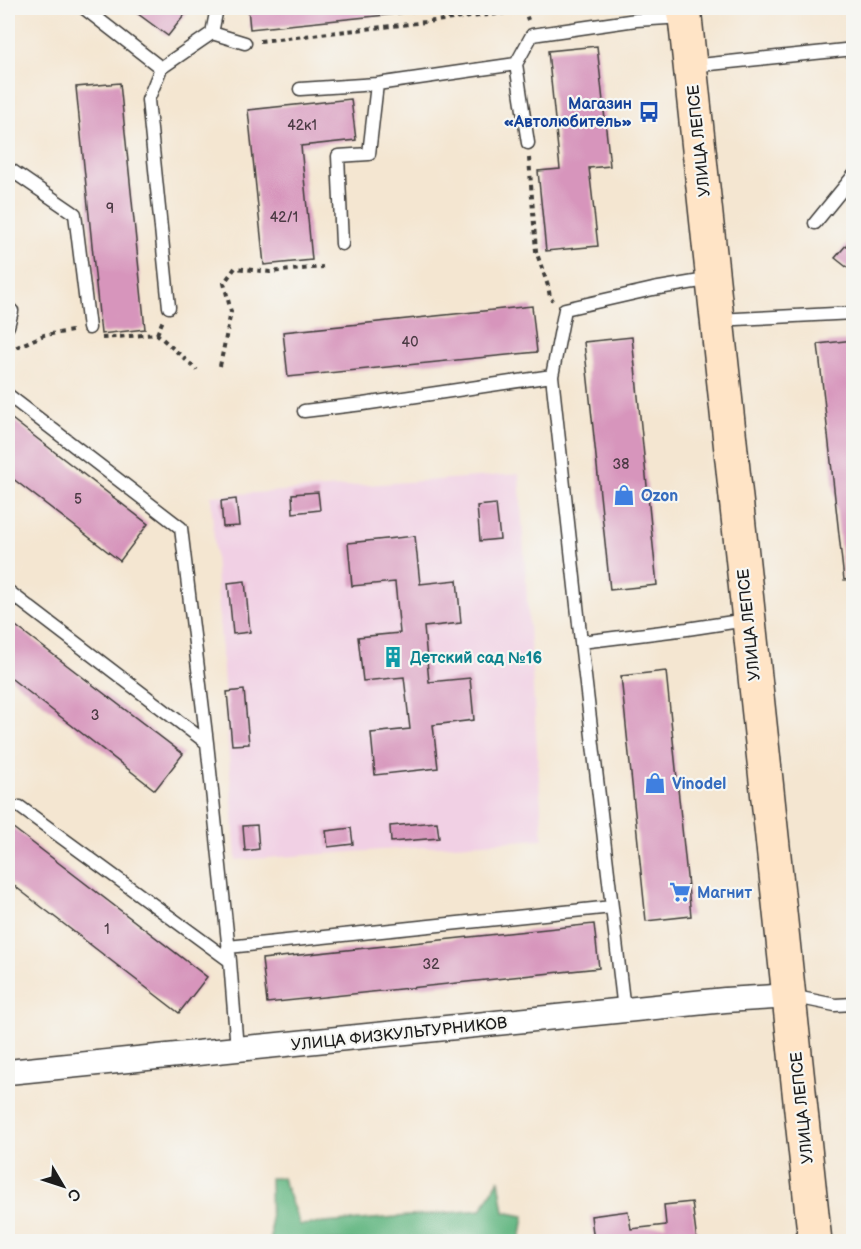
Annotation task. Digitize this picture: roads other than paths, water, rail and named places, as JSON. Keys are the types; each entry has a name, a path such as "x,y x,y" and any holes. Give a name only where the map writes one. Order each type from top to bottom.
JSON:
{"main road":[{"name":"УЛИЦА ЛЕПСЕ","path":"684,12 815,1242"}],"street":[{"name":"УЛИЦА ФИЗКУЛЬТУРНИКОВ","path":"8,1072 725,1000 790,996"}],"lane":[{"path":"84,8 161,68"},
{"path":"169,307 148,100 161,68 212,33 217,8"},
{"path":"528,143 516,64 532,35 684,12"},
{"path":"212,33 245,43"},
{"path":"690,66 854,49"},
{"path":"300,89 377,84 516,64"},
{"path":"342,244 338,156 369,154 377,84"},
{"path":"8,168 75,214 89,328"},
{"path":"815,223 854,176"},
{"path":"624,1010 552,376 565,309 653,289 712,279"},
{"path":"8,308 12,311 8,326"},
{"path":"716,320 854,314"},
{"path":"303,411 552,376"},
{"path":"8,394 181,528 207,743 237,1049"},
{"path":"8,591 207,743"},
{"path":"581,642 748,620"},
{"path":"20,807 230,961"},
{"path":"228,947 612,907"},
{"path":"790,996 835,1005 854,1004"}],"place":[{"name":"Магазин «Автолюбитель»","path":"649,112"},
{"name":"Ozon","path":"624,495"},
{"name":"Детский сад №16","path":"393,657"},
{"name":"Vinodel","path":"655,783"},
{"name":"Магнит","path":"680,892"}]}
